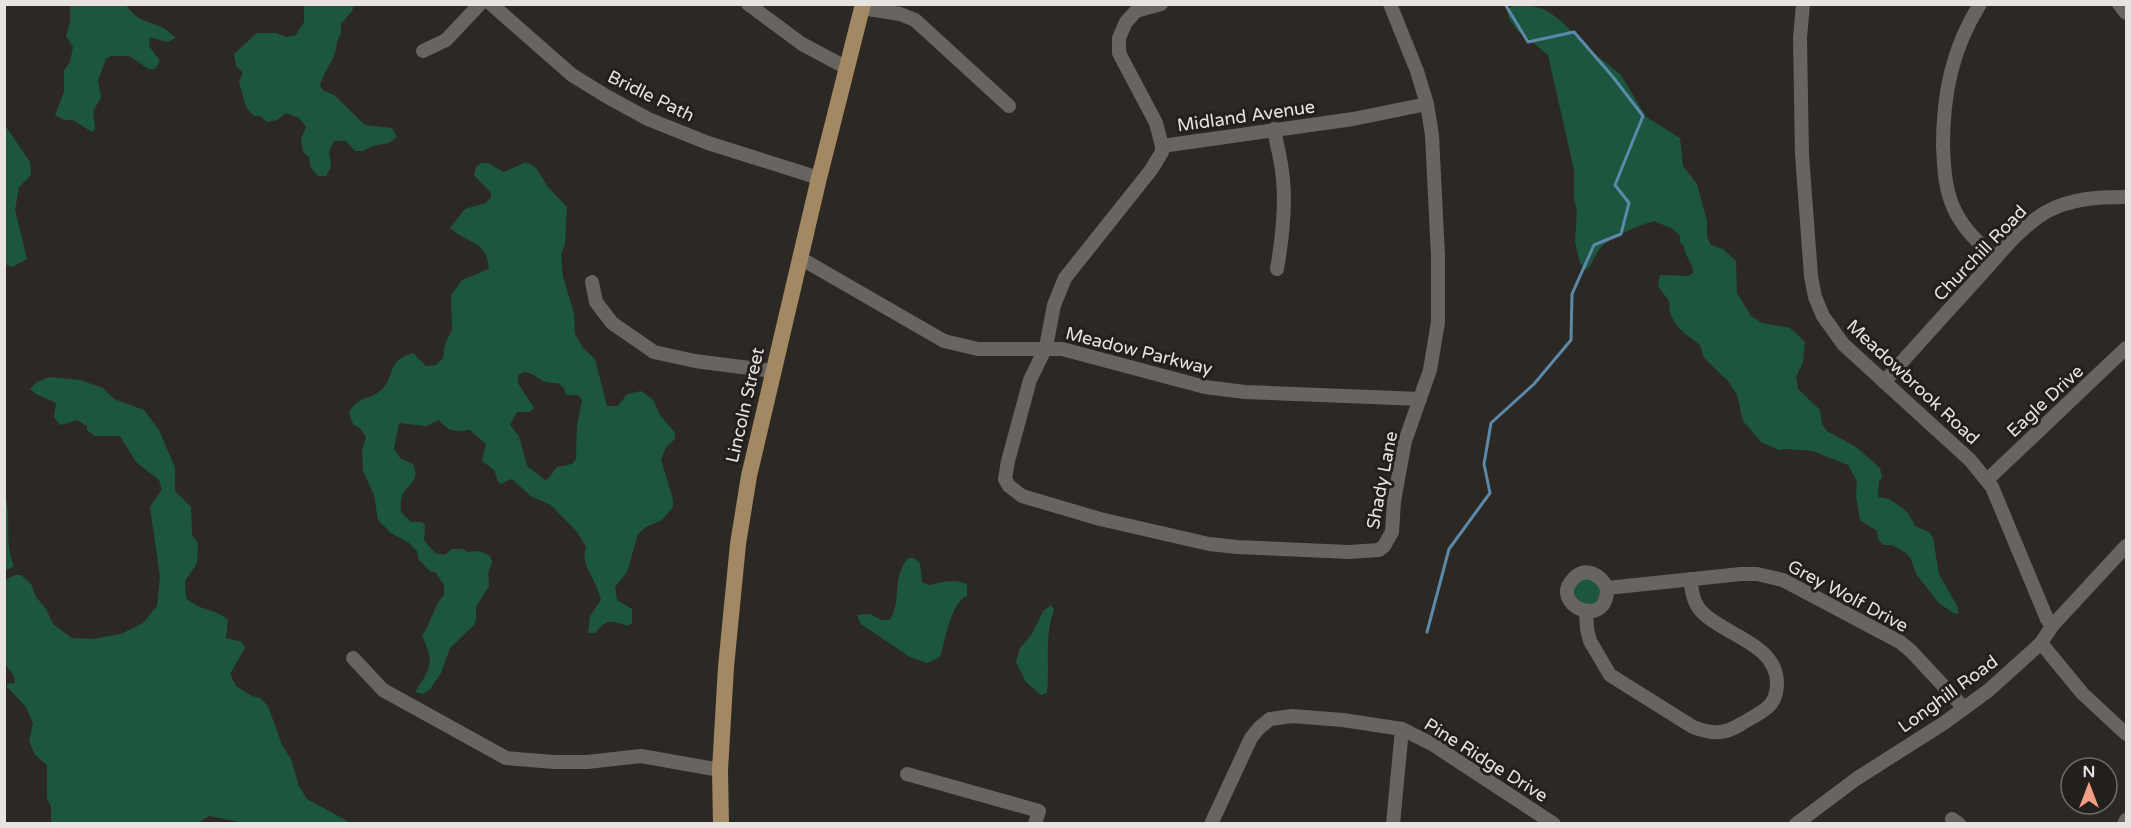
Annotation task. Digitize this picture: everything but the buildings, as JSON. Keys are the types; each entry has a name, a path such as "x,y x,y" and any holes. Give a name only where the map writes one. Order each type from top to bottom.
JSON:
{"main road":[{"name":"Lincoln Street","path":"721,824 720,770 738,544 748,476 862,6"}],"street":[{"path":"423,51 447,40 480,4"},
{"name":"Bridle Path","path":"491,4 572,75 648,119 708,143 819,178"},
{"path":"748,4 802,44 847,68"},
{"path":"1161,4 1136,11 1126,22 1119,38 1119,53 1156,123 1162,146"},
{"name":"Shady Lane","path":"1046,347 1030,380 1005,478 1009,486 1022,496 1100,519 1209,544 1349,552 1379,550 1384,546 1392,532 1394,501 1406,441 1434,350 1438,322 1434,159 1427,104 1417,71 1390,4"},
{"name":"Meadowbrook Road","path":"1803,4 1800,50 1803,188 1815,297 1828,325 1844,344 1970,460 1987,480 2052,626"},
{"path":"1980,4 1957,47 1948,78 1944,118 1944,162 1947,189 1956,213 1970,235 1996,258"},
{"path":"2119,4 2127,13"},
{"path":"862,6 900,14 915,20 1009,106"},
{"name":"Midland Avenue","path":"1046,347 1054,305 1065,279 1151,170 1162,152 1162,146 1353,119 1427,104"},
{"path":"1274,129 1283,178 1284,198 1283,229 1277,269"},
{"name":"Churchill Road","path":"1884,382 2033,220 2048,211 2088,198 2127,197"},
{"name":"Meadow Parkway","path":"800,258 944,341 978,349 1046,347 1062,349 1205,387 1245,392 1420,399"},
{"path":"592,282 596,302 612,323 654,352 695,361 773,371"},
{"name":"Eagle Drive","path":"1987,480 2127,348"},
{"name":"Longhill Road","path":"1796,824 1856,778 1989,690 2041,643 2052,626 2127,546"},
{"path":"1585,572 1595,573 1604,580 1607,588 1604,603 1598,609 1586,612 1576,608 1570,602 1569,583 1575,576 1585,572"},
{"name":"Grey Wolf Drive","path":"1607,588 1741,574 1757,574 1783,580 1900,642 1964,708"},
{"path":"1586,612 1590,641 1610,675 1693,727 1706,732 1719,733 1731,730 1768,707 1777,687 1777,673 1770,661 1758,649 1703,614 1695,603 1690,579"},
{"path":"2041,643 2082,693 2127,734"},
{"path":"353,658 383,690 506,758 587,762 641,756 720,770"},
{"name":"Pine Ridge Drive","path":"1211,824 1251,738 1270,719 1292,716 1343,720 1402,729 1432,744 1554,824"},
{"path":"1393,824 1402,729"},
{"path":"907,774 1037,817"}],"green space":[{"path":"70,5 126,5 136,16 163,28 176,38 167,42 150,37 149,46 160,61 155,69 149,69 129,56 111,56 106,59 98,80 101,98 93,111 95,129 92,132 73,120 64,120 55,115 64,92 64,70 70,62 73,47 66,36 70,22"},
{"path":"304,5 354,5 341,24 341,34 335,53 320,86 324,91 334,95 365,125 392,128 397,137 389,143 372,146 363,151 355,151 346,141 334,141 329,151 331,167 326,176 318,176 311,168 309,157 303,152 301,139 306,127 299,118 286,113 277,120 267,122 260,116 254,116 246,107 239,82 243,72 236,66 234,54 257,33 276,33 286,37 296,35 304,22"},
{"path":"1512,5 1529,5 1546,10 1561,21 1621,75 1646,117 1680,138 1683,166 1697,184 1707,221 1707,237 1711,245 1723,249 1736,261 1737,293 1751,316 1762,323 1790,328 1805,342 1803,362 1796,377 1798,389 1820,410 1822,424 1827,431 1856,447 1880,468 1882,478 1879,481 1878,497 1889,499 1900,506 1908,513 1915,526 1929,532 1933,538 1939,574 1959,614 1953,613 1939,603 1916,574 1911,559 1906,553 1892,545 1883,545 1878,539 1877,531 1860,520 1856,497 1857,481 1848,465 1813,451 1779,450 1761,442 1743,421 1737,395 1728,381 1704,358 1700,345 1675,323 1670,313 1669,301 1658,286 1660,275 1688,276 1693,273 1684,246 1680,242 1680,236 1673,229 1654,221 1640,226 1624,232 1604,245 1586,270 1580,263 1575,242 1577,210 1574,200 1574,170 1548,55 1518,31 1509,19 1507,11"},
{"path":"4,124 30,162 31,175 19,187 15,210 27,259 12,267 5,264"},
{"path":"526,162 536,168 548,187 567,207 565,245 561,254 563,277 574,313 575,334 583,348 595,359 607,406 618,406 627,394 641,391 653,400 660,415 675,433 675,439 666,447 661,460 673,499 673,507 662,520 646,527 638,534 627,572 615,587 617,600 632,609 632,623 627,626 609,622 602,625 596,633 588,633 590,616 601,600 586,565 586,547 578,533 551,505 532,497 511,479 501,484 494,470 482,461 486,444 470,430 453,430 439,420 426,426 399,423 394,449 400,458 413,464 415,470 414,479 402,496 401,512 411,522 422,522 425,525 424,540 435,553 445,555 452,549 464,549 467,552 480,551 490,556 492,562 488,573 489,586 476,607 474,625 450,648 441,673 430,689 423,694 415,692 428,671 430,659 422,636 444,595 444,585 435,572 431,572 418,559 417,551 409,543 391,533 378,520 374,495 363,471 362,450 366,437 360,428 353,424 349,413 359,401 375,394 385,386 394,365 404,357 413,353 426,366 436,365 443,358 445,344 452,330 451,295 462,280 489,269 485,253 481,248 450,228 465,209 485,203 491,198 491,193 474,175 476,167 481,163 488,163 504,172","holes":["524,372 546,382 558,383 564,388 566,395 578,395 582,400 577,426 576,459 572,464 557,467 545,480 527,466 519,436 510,425 517,412 530,412 534,408 518,383 518,375"]},
{"path":"49,377 80,380 103,388 114,399 144,410 159,430 175,468 175,491 191,507 192,535 198,543 197,563 185,581 186,598 197,606 223,616 228,620 226,638 242,642 245,648 230,674 236,686 260,698 268,706 282,745 291,759 299,786 307,799 351,823 239,823 209,816 196,824 51,822 51,806 47,799 47,765 35,755 29,741 33,724 26,707 7,687 7,684 15,683 13,675 5,664 5,580 21,575 31,584 36,597 46,609 53,624 72,638 92,639 121,634 143,623 157,606 160,576 150,507 162,489 159,480 136,462 120,436 95,436 87,430 87,426 77,420 60,425 54,417 56,403 30,389 37,382"},
{"path":"5,495 10,555 14,567 5,570"},
{"path":"908,558 914,558 920,563 922,582 929,585 953,581 967,584 967,596 961,600 953,614 940,657 927,663 910,657 861,624 857,615 870,614 881,620 890,620 894,613 900,574"},
{"path":"1581,578 1592,578 1601,589 1596,602 1586,604 1577,602 1573,589"},
{"path":"1051,605 1054,610 1048,641 1047,693 1041,695 1026,682 1016,662 1020,648 1032,634 1043,611"}],"waterway":[{"path":"1427,632 1449,549 1490,493 1484,464 1491,423 1534,384 1571,340 1572,294 1594,245 1621,234 1629,203 1615,185 1643,116 1574,32 1528,42 1505,4"}]}
